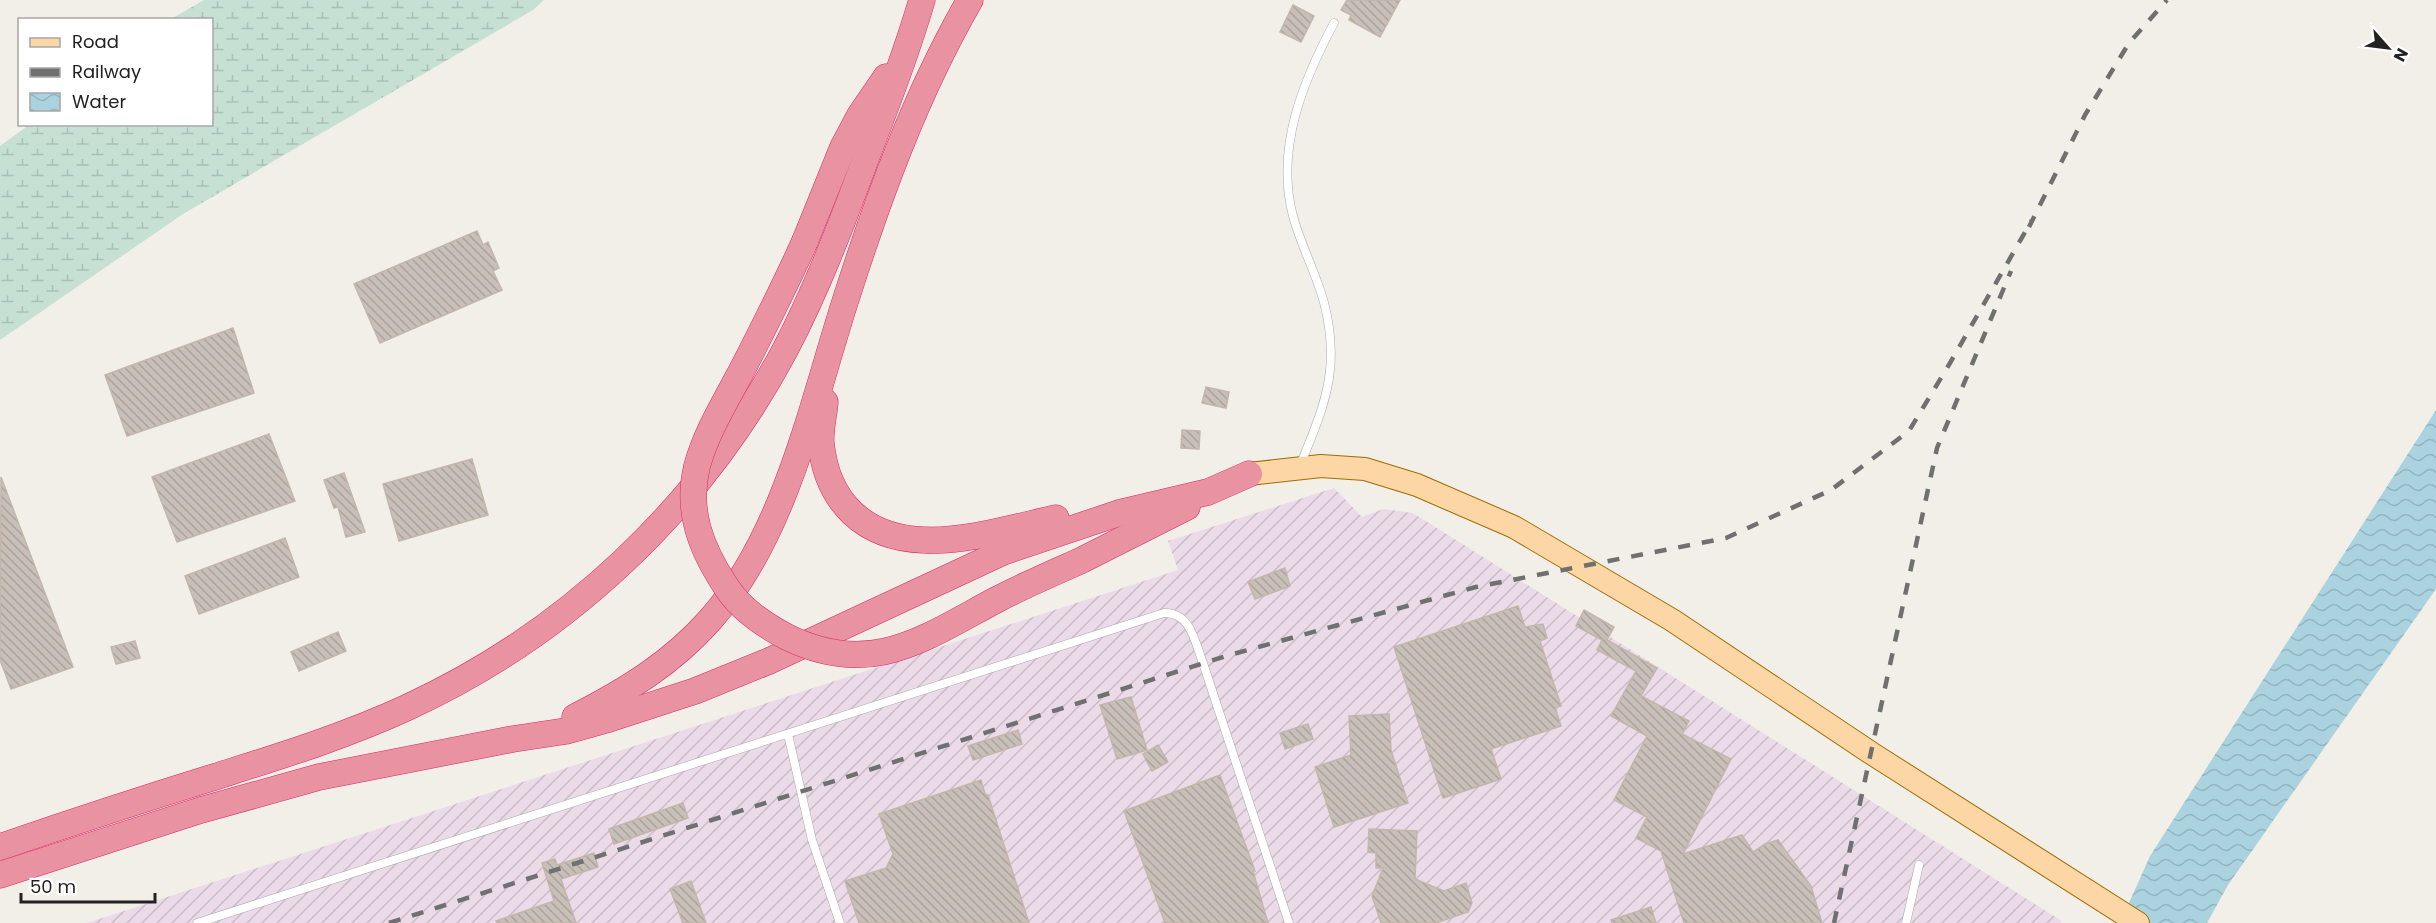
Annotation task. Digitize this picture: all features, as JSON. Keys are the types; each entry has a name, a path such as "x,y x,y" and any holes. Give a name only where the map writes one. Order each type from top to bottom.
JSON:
{"highway":[{"path":"0,847 314,744 406,708 458,683 547,626 639,548 672,513 741,422 786,347 839,231 910,42 922,0"},
{"path":"513,739 565,722 648,676 685,647 712,618 739,581 763,539 784,490 871,221 951,0"},
{"path":"898,150 956,24 970,0"},
{"path":"910,42 860,115 843,147 780,296 709,435 697,467 693,496 694,520 703,549 728,590 748,611 775,631 809,648 863,655 905,647 1173,514 1208,492 1249,474"},
{"path":"845,301 826,397 821,441 826,474 840,501 863,522 895,537 925,540 955,538 1069,516 1249,474"},
{"path":"0,875 201,810 319,777 513,739 566,731 695,691 769,661 1003,552 1119,513 1208,492"}],"main road":[{"path":"1249,474 1300,468 1345,467 1386,474 1416,484 1514,526 1672,620 1871,753 2138,923"}],"lane":[{"path":"1300,468 1324,401 1330,370 1330,342 1320,287 1292,215 1287,171 1297,107 1315,59 1334,23"},
{"path":"197,923 1173,612 1186,622 1203,663 1289,923"},
{"path":"788,734 813,840 840,923"},
{"path":"1906,923 1919,865"}],"shaded area":[{"path":"1334,488 1362,517 1383,509 1413,513 2062,921 2060,923 87,923 1178,570 1168,541"}],"green space":[{"path":"204,0 544,0 533,10 183,214 0,340 0,146 28,126 213,126 213,18 173,18"}],"water":[{"path":"2436,410 2436,589 2228,885 2207,923 2120,923 2150,856"}],"building":[{"path":"1347,0 1400,0 1380,37 1349,20 1351,15 1341,10"},
{"path":"1293,5 1314,16 1301,42 1280,32"},
{"path":"477,231 483,245 488,242 499,268 493,271 502,290 380,343 354,284"},
{"path":"233,328 254,393 127,436 105,375"},
{"path":"1206,387 1229,392 1226,408 1202,403"},
{"path":"1182,430 1200,431 1199,449 1181,448"},
{"path":"269,434 295,501 177,542 152,477"},
{"path":"472,459 488,515 399,541 383,484"},
{"path":"344,473 365,532 346,537 338,507 334,508 324,480"},
{"path":"1,477 73,667 11,689 0,660"},
{"path":"285,538 299,577 199,614 185,576"},
{"path":"1285,568 1290,586 1255,599 1248,582"},
{"path":"1518,606 1525,627 1543,624 1547,638 1540,641 1561,706 1555,707 1561,726 1491,749 1501,779 1443,798 1394,647"},
{"path":"1584,610 1614,627 1607,640 1657,668 1641,696 1689,721 1682,734 1731,759 1683,854 1742,835 1753,852 1765,844 1778,840 1811,886 1822,923 1684,923 1661,851 1636,838 1647,817 1614,800 1647,736 1611,716 1636,671 1597,650 1602,640 1576,626"},
{"path":"338,632 346,651 299,671 291,652"},
{"path":"135,641 140,658 116,664 111,647"},
{"path":"1131,697 1147,750 1117,759 1100,705"},
{"path":"1389,714 1391,750 1408,803 1334,827 1315,767 1351,755 1349,716"},
{"path":"1308,724 1313,739 1285,749 1280,733"},
{"path":"1018,730 1022,744 973,760 968,746"},
{"path":"1158,745 1168,762 1152,771 1143,754"},
{"path":"1220,775 1255,871 1253,871 1268,923 1165,923 1124,811"},
{"path":"981,780 985,794 988,795 1029,923 859,923 845,881 886,868 893,854 879,814"},
{"path":"683,803 688,818 614,844 609,829"},
{"path":"1369,829 1417,831 1415,879 1444,891 1466,883 1472,903 1468,912 1436,923 1381,923 1372,896 1383,868 1376,868 1376,853 1368,852"},
{"path":"594,853 598,867 561,879 576,923 497,923 496,921 554,901 542,863 555,859 557,865"},
{"path":"691,881 706,923 683,923 670,889"},
{"path":"1651,907 1656,923 1612,923 1611,920"}],"railway":[{"path":"2029,227 2085,115 2129,43 2167,0"},
{"path":"389,923 1226,656 1476,587 1726,538 1831,490 1909,431 2032,220"},
{"path":"1834,923 1937,448 2011,271"}]}
